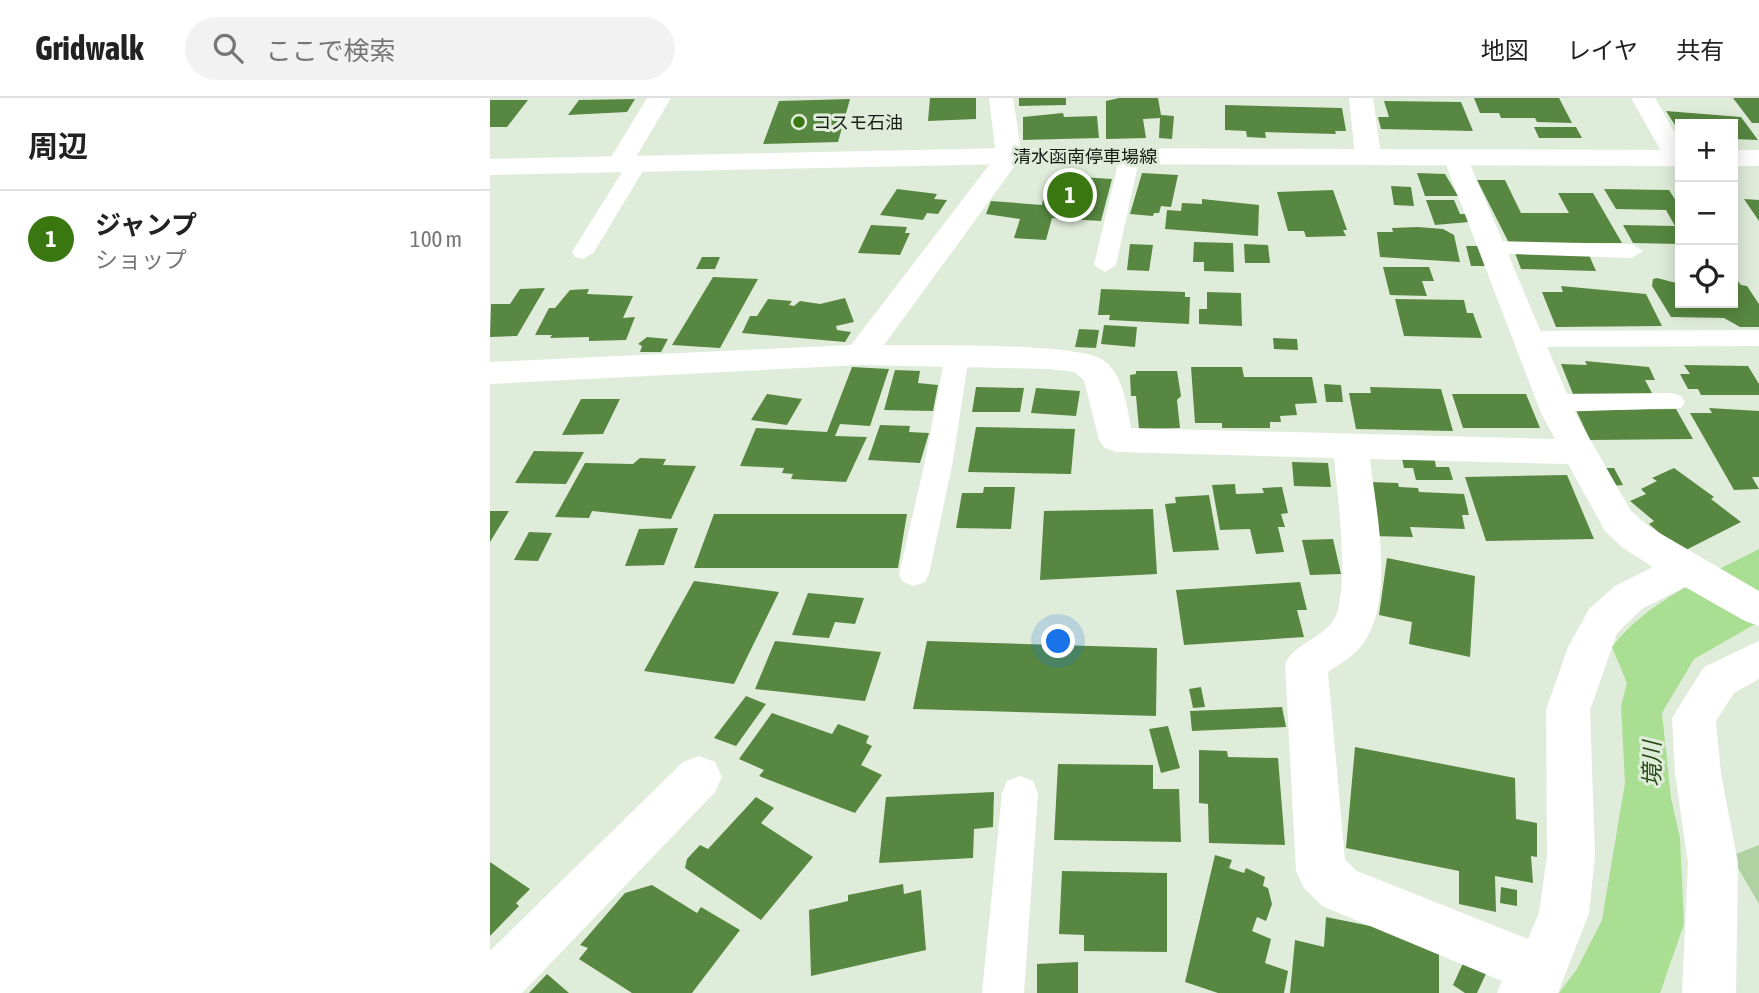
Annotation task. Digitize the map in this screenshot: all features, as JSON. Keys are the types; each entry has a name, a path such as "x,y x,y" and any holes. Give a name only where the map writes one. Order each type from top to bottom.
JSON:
{"street":[{"path":"629,164 659,98"},
{"path":"860,355 1009,156 1001,98"},
{"path":"1361,98 1368,156"},
{"path":"1643,98 1675,151"},
{"name":"清水函南停車場線","path":"490,167 1009,156 1675,158"},
{"path":"1456,157 1554,403 1577,452 1618,521 1637,538 1686,569 1759,610"},
{"path":"1738,158 1759,158"},
{"path":"490,373 860,355 1049,359 1077,362 1093,369 1102,384 1116,440 1577,452"},
{"path":"1351,446 1360,588 1354,623 1340,642 1306,664 1321,871 1340,888 1533,982 1564,913 1572,856 1568,710 1589,647 1603,621 1629,597 1686,569"},
{"path":"1709,993 1713,863 1698,774 1694,718 1719,680 1759,658"},
{"path":"490,988 698,777"}],"lane":[{"path":"1105,265 1130,156"},
{"path":"583,252 629,164"},
{"path":"1491,248 1632,251"},
{"path":"1527,339 1759,338"},
{"path":"914,574 938,466 957,356"},
{"path":"1554,403 1672,402"},
{"path":"1003,993 1020,793"}],"shaded area":[{"path":"1759,845 1759,904 1731,856"}],"water":[{"name":"境川","path":"1759,549 1759,622 1694,659 1662,713 1671,798 1680,838 1684,924 1660,993 1559,993 1577,969 1602,920 1625,783 1621,706 1627,683 1612,647 1643,616 1680,590"}],"building":[{"path":"930,98 976,98 976,119 928,121"},
{"path":"1019,98 1066,98 1066,105 1019,106"},
{"path":"1119,98 1158,98 1161,115 1174,116 1172,139 1159,138 1160,118 1143,119 1146,138 1106,139 1106,101"},
{"path":"1474,98 1559,98 1572,123 1537,122 1535,118 1501,118 1499,113 1480,113"},
{"path":"1733,98 1759,98 1759,123 1752,123"},
{"path":"635,99 627,112 568,115 579,100"},
{"path":"850,99 838,142 763,144 779,101"},
{"path":"490,100 528,100 507,127 490,127"},
{"path":"1384,101 1461,102 1473,131 1381,129 1378,117 1389,117"},
{"path":"1225,105 1342,108 1346,131 1335,131 1336,134 1265,132 1266,138 1247,137 1246,131 1225,130"},
{"path":"1666,111 1741,117 1758,140 1738,139 1738,119 1675,119 1675,125"},
{"path":"1063,113 1064,117 1097,116 1099,138 1023,140 1023,117"},
{"path":"1534,127 1576,127 1582,138 1539,138"},
{"path":"1142,173 1178,175 1171,207 1161,206 1159,213 1154,213 1153,216 1130,214"},
{"path":"1417,173 1445,174 1458,196 1425,196"},
{"path":"1065,176 1112,179 1101,221 1052,218 1046,240 1014,238 1020,219 986,214 991,201 1042,205 1043,200 1051,200 1056,184 1063,184"},
{"path":"1477,180 1505,180 1521,213 1569,213 1558,193 1593,193 1622,243 1509,243"},
{"path":"1391,186 1411,187 1414,206 1394,205"},
{"path":"897,189 937,194 934,199 947,200 938,214 927,213 923,220 880,215"},
{"path":"1604,189 1669,190 1675,199 1675,226 1666,210 1616,209"},
{"path":"1333,190 1347,230 1343,230 1346,236 1306,237 1304,231 1288,231 1277,192"},
{"path":"1202,199 1259,205 1258,236 1165,229 1167,210 1181,211 1182,203 1202,204"},
{"path":"1744,199 1759,200 1759,221"},
{"path":"1426,200 1454,200 1460,214 1466,214 1469,222 1435,225"},
{"path":"871,225 907,227 905,233 910,233 900,255 858,253"},
{"path":"1623,225 1675,226 1675,244 1633,243"},
{"path":"1392,228 1443,229 1454,235 1460,262 1380,257 1377,232 1393,232"},
{"path":"1194,242 1233,243 1234,272 1204,271 1204,262 1193,262"},
{"path":"1130,244 1153,245 1149,271 1127,270"},
{"path":"1244,244 1268,245 1270,263 1245,263"},
{"path":"1466,246 1479,246 1485,266 1471,266"},
{"path":"1515,253 1589,255 1596,271 1521,269"},
{"path":"702,257 720,257 715,269 696,269"},
{"path":"1383,267 1429,267 1434,281 1422,281 1427,296 1390,295"},
{"path":"713,277 758,279 720,348 672,345"},
{"path":"1653,279 1675,283 1675,308 1738,308 1738,281 1747,286 1759,304 1759,327 1740,327 1724,318 1671,317 1652,286"},
{"path":"1561,286 1646,294 1662,326 1556,327 1542,292 1563,292"},
{"path":"545,288 517,336 490,337 491,304 510,304 520,289"},
{"path":"589,289 587,294 633,296 623,318 635,317 626,340 589,341 589,337 550,338 552,335 535,335 549,308 555,308 570,290"},
{"path":"1101,289 1185,292 1185,297 1190,297 1189,324 1109,320 1110,315 1098,315"},
{"path":"1207,292 1241,293 1242,326 1199,324 1199,309 1207,309"},
{"path":"845,298 854,322 836,326 837,330 851,332 845,342 742,333 750,316 757,316 768,299 792,301 789,305 794,306 800,301 820,304"},
{"path":"1395,299 1464,300 1467,313 1473,313 1482,338 1404,336"},
{"path":"1104,325 1137,327 1135,347 1101,344"},
{"path":"1079,329 1099,330 1096,348 1075,347"},
{"path":"647,337 668,339 661,352 640,352 642,346 638,344"},
{"path":"1273,338 1297,339 1298,350 1274,349"},
{"path":"1585,361 1649,367 1655,380 1645,380 1653,395 1573,394 1561,364 1587,365"},
{"path":"1684,365 1748,366 1759,384 1759,395 1701,395 1698,389 1688,389 1680,374 1690,374"},
{"path":"852,367 889,369 870,426 840,424 835,436 867,437 846,482 791,479 793,474 782,473 784,468 740,466 756,428 827,432"},
{"path":"1191,367 1242,367 1244,377 1312,377 1317,403 1295,404 1297,415 1280,416 1281,422 1270,422 1270,428 1222,428 1222,423 1195,423"},
{"path":"895,370 920,371 918,383 938,385 933,411 884,410"},
{"path":"1136,371 1177,371 1181,396 1177,400 1180,428 1139,429 1136,396 1131,396 1130,375 1136,374"},
{"path":"1324,384 1341,385 1343,402 1326,402"},
{"path":"976,387 1024,388 1020,412 972,412"},
{"path":"1370,387 1441,389 1453,431 1356,429 1349,393 1371,393"},
{"path":"1036,388 1080,391 1076,416 1031,413"},
{"path":"767,394 802,399 787,425 751,420"},
{"path":"1452,394 1526,394 1540,428 1463,428"},
{"path":"581,399 620,399 603,434 562,435"},
{"path":"1709,408 1759,411 1759,477 1752,477 1759,489 1734,490 1690,413 1712,413"},
{"path":"1676,409 1693,439 1590,440 1576,410"},
{"path":"880,425 910,426 909,432 929,433 920,463 868,460"},
{"path":"976,427 1075,429 1071,474 968,472"},
{"path":"534,451 584,452 566,484 515,483"},
{"path":"1401,454 1434,455 1436,467 1449,467 1453,480 1416,480 1413,468 1404,468"},
{"path":"640,458 666,459 663,465 696,466 671,519 592,511 589,518 555,517 585,463 633,464"},
{"path":"1292,462 1328,463 1331,487 1294,486"},
{"path":"1602,468 1614,468 1623,485 1611,486"},
{"path":"1674,468 1714,497 1711,499 1741,522 1682,552 1649,524 1654,521 1630,501 1646,494 1641,489 1657,481 1652,478"},
{"path":"1567,475 1594,539 1486,541 1465,477"},
{"path":"1369,482 1398,483 1399,487 1418,488 1419,492 1464,494 1469,515 1462,515 1465,529 1410,527 1413,537 1371,536"},
{"path":"1235,484 1236,494 1264,493 1262,488 1282,487 1288,513 1281,514 1285,527 1278,527 1284,552 1256,554 1250,529 1220,530 1212,485"},
{"path":"984,487 1015,487 1011,529 956,528 962,493 983,493"},
{"path":"1209,495 1219,550 1173,552 1165,504 1176,503 1175,497"},
{"path":"1153,509 1157,574 1040,580 1044,511"},
{"path":"490,511 509,511 490,542"},
{"path":"714,514 907,514 898,568 694,568"},
{"path":"678,528 664,565 625,566 639,529"},
{"path":"529,532 552,533 538,561 514,560"},
{"path":"1333,539 1341,574 1310,575 1302,540"},
{"path":"1387,558 1475,576 1470,657 1409,644 1412,622 1379,615"},
{"path":"694,581 779,592 734,684 644,671"},
{"path":"1300,582 1307,610 1297,610 1304,637 1184,645 1176,590"},
{"path":"808,593 864,598 855,624 835,622 829,638 792,635"},
{"path":"775,641 881,652 865,701 755,689"},
{"path":"927,641 1157,648 1156,716 913,709"},
{"path":"1201,687 1205,707 1193,708 1189,689"},
{"path":"746,696 766,704 736,746 714,738"},
{"path":"1282,707 1286,727 1192,731 1190,711"},
{"path":"772,713 832,734 838,724 869,736 866,743 872,746 861,765 882,775 855,813 759,776 764,770 739,759"},
{"path":"1168,726 1180,768 1161,773 1149,729"},
{"path":"1355,747 1515,778 1516,819 1537,823 1537,857 1531,856 1533,883 1495,876 1496,912 1459,904 1459,871 1346,848"},
{"path":"1199,750 1227,751 1228,757 1278,758 1285,845 1209,843 1208,804 1199,803"},
{"path":"1058,764 1153,765 1153,789 1179,789 1181,842 1054,840"},
{"path":"994,792 993,827 974,829 973,858 879,863 886,797"},
{"path":"756,797 774,808 761,823 813,857 761,920 685,868 687,859 700,845 708,849"},
{"path":"1215,855 1232,860 1229,868 1244,873 1246,868 1265,877 1263,886 1268,888 1272,904 1266,921 1257,917 1252,931 1271,939 1265,963 1288,971 1284,993 1218,993 1185,982"},
{"path":"490,862 530,889 516,903 519,906 490,936"},
{"path":"1062,871 1167,873 1167,952 1084,951 1084,935 1059,934"},
{"path":"903,884 904,894 921,890 926,950 811,976 809,910 848,901 848,895"},
{"path":"652,885 697,913 701,907 740,930 692,993 632,993 579,959 588,948 580,945 625,893"},
{"path":"1501,887 1517,890 1517,906 1500,903"},
{"path":"1326,917 1439,940 1439,993 1290,993 1295,940 1324,947"},
{"path":"1464,961 1490,965 1477,993 1465,993 1453,985"},
{"path":"1078,962 1078,993 1037,993 1037,964"},
{"path":"547,974 569,993 529,993"}],"place":[{"name":"コスモ石油","path":"799,122"},
{"name":"ジャンプ","path":"1070,195"}]}
